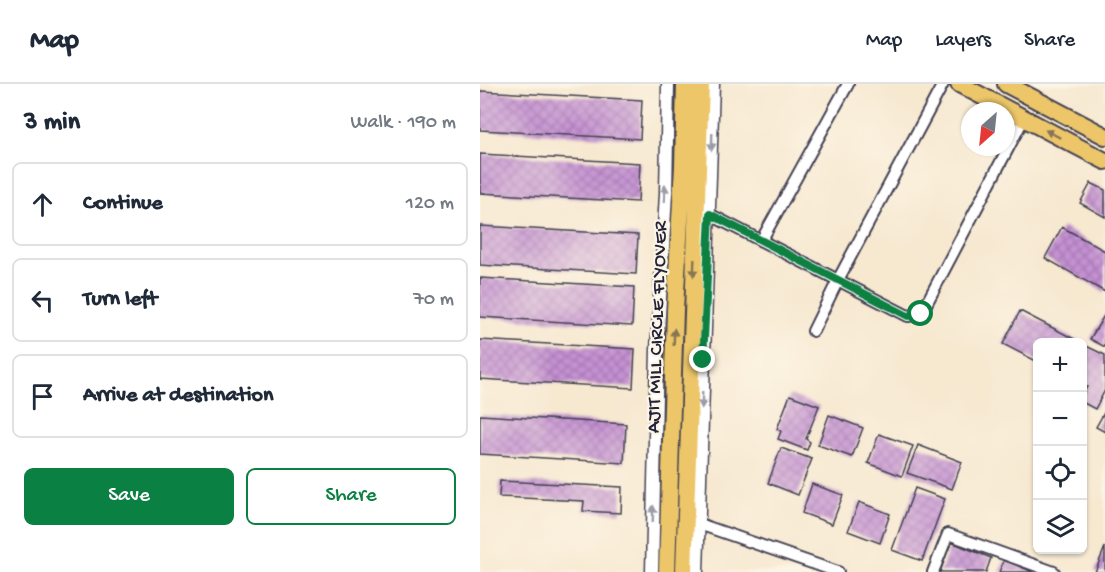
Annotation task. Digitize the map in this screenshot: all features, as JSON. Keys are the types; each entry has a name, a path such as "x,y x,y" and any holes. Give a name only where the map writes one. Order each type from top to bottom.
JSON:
{"main road":[{"name":"AJIT MILL CIRCLE FLYOVER","path":"668,572 675,310 685,84"},
{"name":"AJIT MILL CIRCLE FLYOVER","path":"684,572 701,84"},
{"path":"959,84 1105,161"},
{"path":"1006,84 1105,136"}],"street":[{"path":"652,572 657,350 666,193 668,84"},
{"path":"697,572 713,84"},
{"path":"761,242 848,84"},
{"path":"813,331 943,84"},
{"path":"710,214 908,316 921,314 1024,118"},
{"path":"699,524 838,572"},
{"path":"933,572 948,534 1054,572"}],"building":[{"path":"480,91 642,100 640,139 480,130"},
{"path":"480,154 640,163 638,202 480,193"},
{"path":"1091,183 1105,190 1105,217 1080,203"},
{"path":"480,226 638,235 636,274 480,265"},
{"path":"1062,227 1105,251 1105,292 1045,258"},
{"path":"480,278 634,287 632,326 480,317"},
{"path":"1020,311 1072,338 1033,338 1033,359 1003,344"},
{"path":"1105,314 1105,347 1090,339"},
{"path":"480,340 635,349 633,388 480,379"},
{"path":"1087,346 1105,355 1105,390 1095,409 1087,405"},
{"path":"790,395 819,406 806,439 810,442 807,450 778,439 781,431 777,429"},
{"path":"1105,411 1105,432 1096,427"},
{"path":"480,415 626,424 624,463 480,454"},
{"path":"829,415 863,428 852,457 818,445"},
{"path":"879,434 913,446 902,476 868,463"},
{"path":"918,445 962,462 952,489 907,473"},
{"path":"781,448 812,459 798,495 768,483"},
{"path":"500,481 622,487 621,513 583,511 584,501 499,497"},
{"path":"812,484 843,495 832,524 802,513"},
{"path":"915,488 945,499 922,561 892,550"},
{"path":"859,502 890,514 880,543 848,531"},
{"path":"951,542 991,558 986,572 940,572"},
{"path":"1105,547 1105,572 1095,572"},
{"path":"1004,560 1033,572 999,572"}],"route":[{"path":"703,360 710,214 908,316 921,314"}]}
